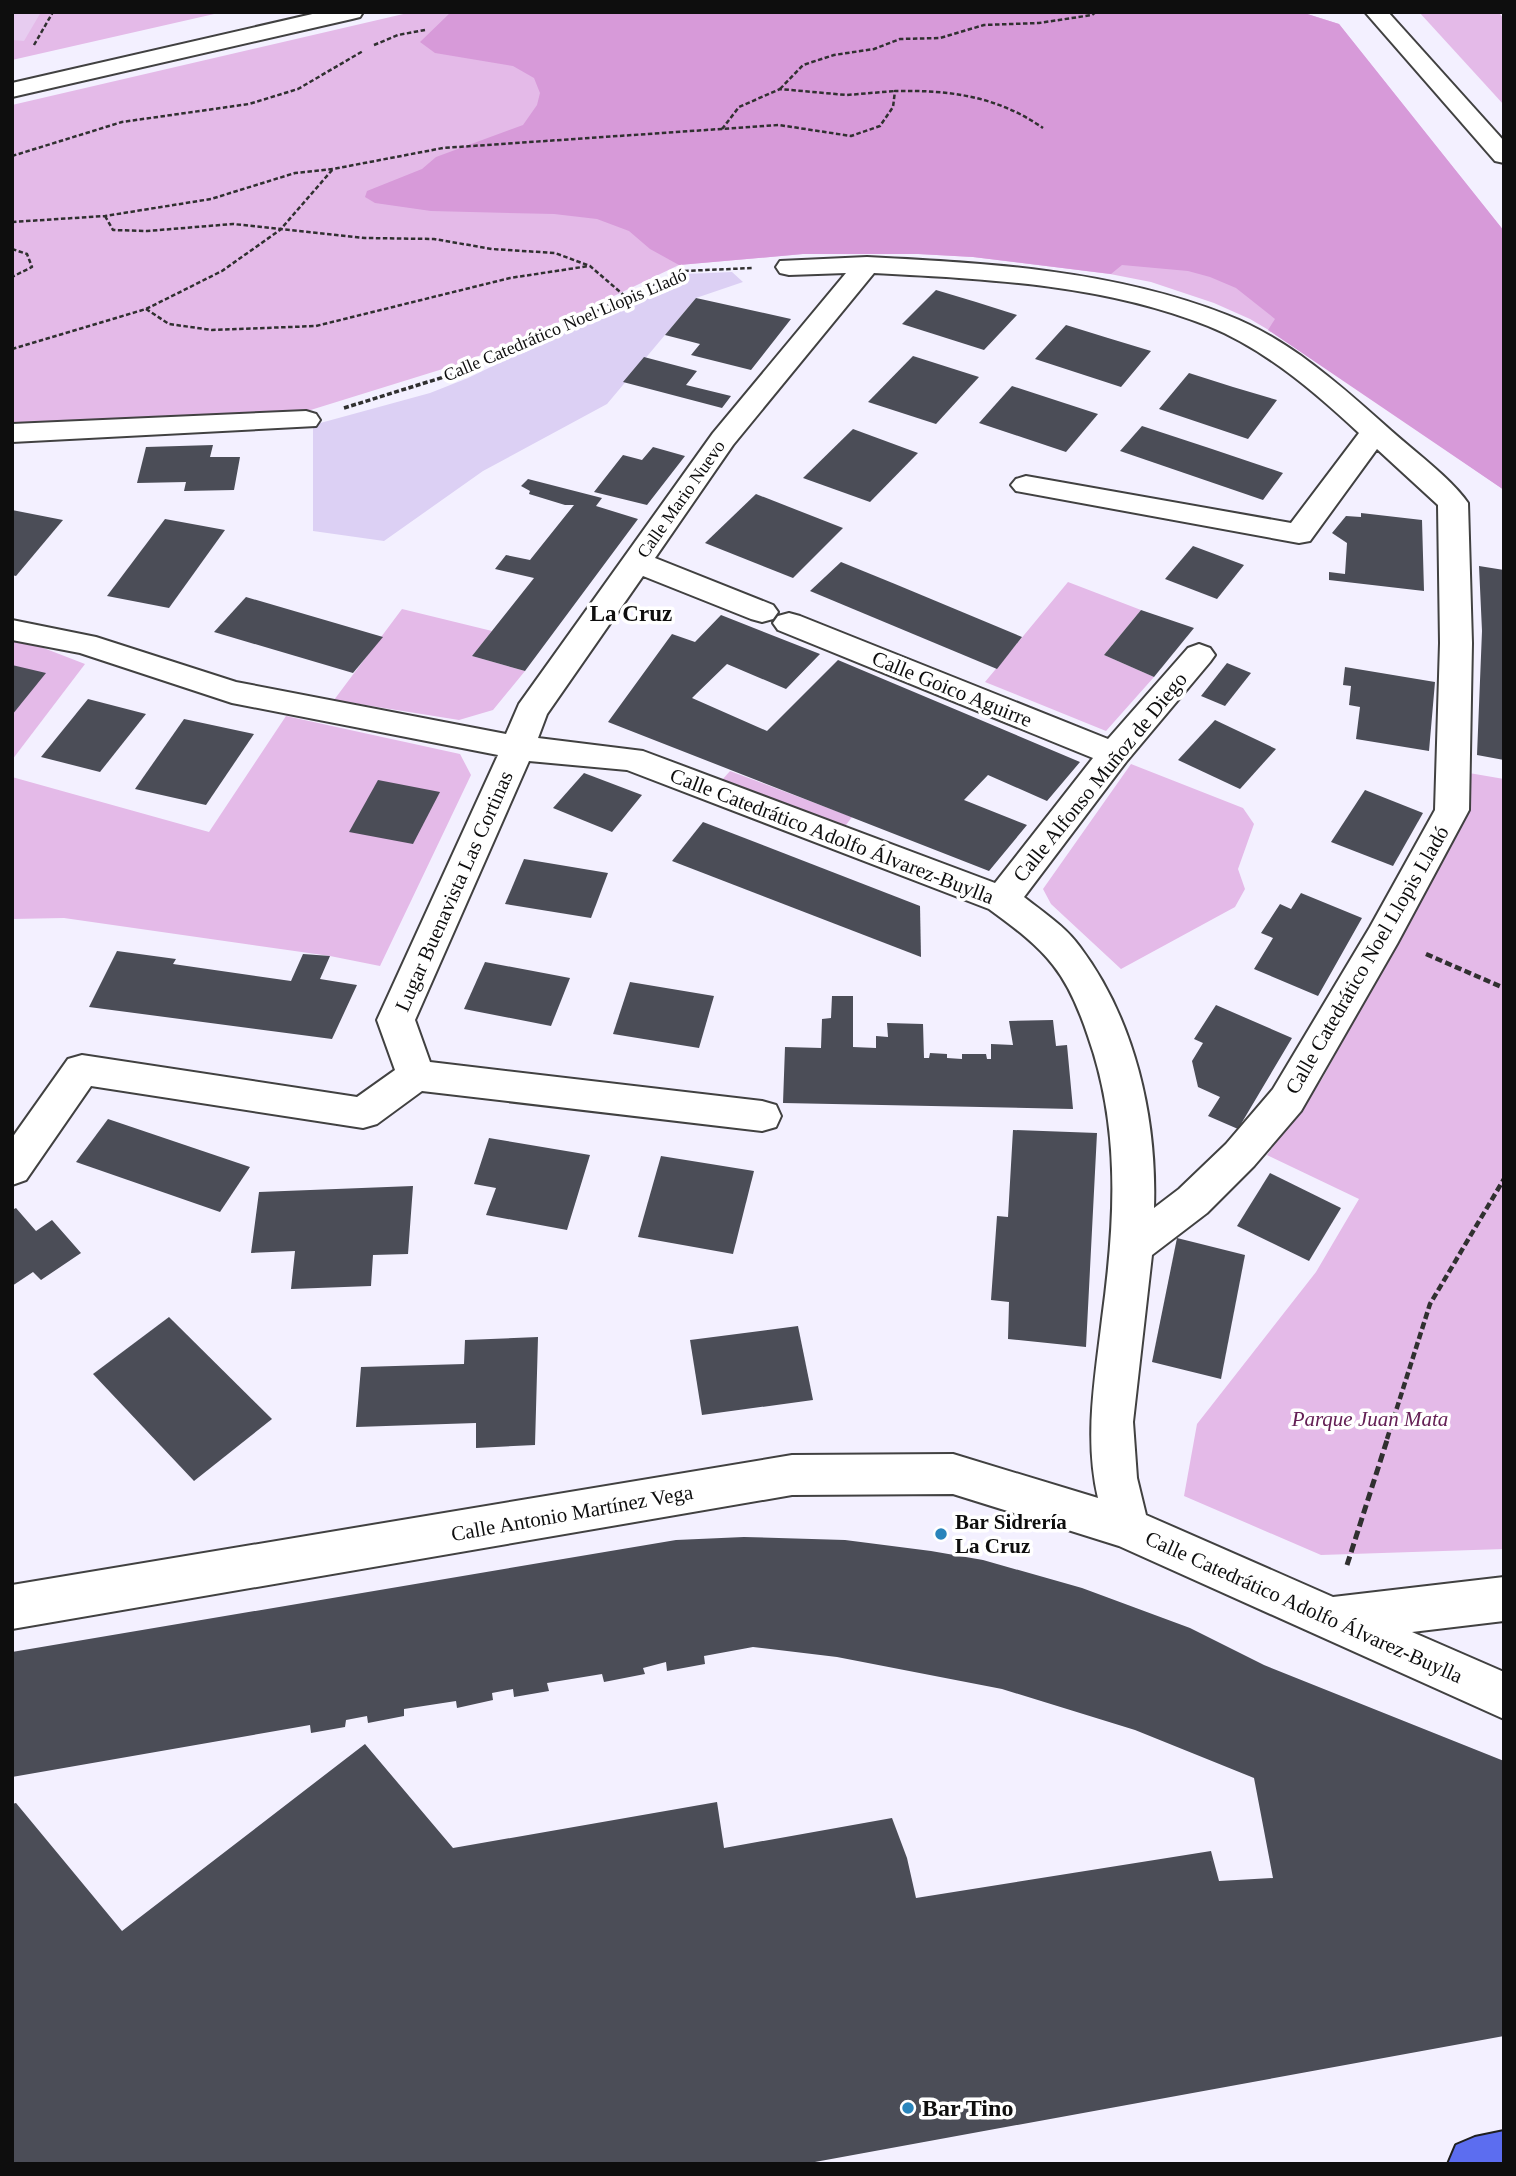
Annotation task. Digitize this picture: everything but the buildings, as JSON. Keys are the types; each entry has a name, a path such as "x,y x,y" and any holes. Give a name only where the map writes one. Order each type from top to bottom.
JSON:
{"highway":[{"path":"1475,2164 1504,2158"}],"street":[{"path":"12,90 352,12"},
{"path":"1376,12 1504,156"},
{"name":"Calle Catedrático Noel Llopis Lladó","path":"789,267 867,265 967,270 1046,279 1119,289 1219,321 1268,348 1321,383 1453,503 1456,643 1452,810 1384,935 1287,1100 1240,1155 1193,1201 1132,1247"},
{"name":"Calle Mario Nuevo","path":"518,748 531,712 723,439 867,265"},
{"path":"12,433 306,419"},
{"path":"1026,485 1299,534 1374,433"},
{"name":"Calle Goico Aguirre","path":"636,562 1114,754"},
{"name":"Calle Catedrático Adolfo Álvarez-Buylla","path":"12,630 85,644 232,692 518,748 631,759 1002,900 1038,927 1067,956 1098,1010 1119,1069 1128,1110 1134,1198 1132,1247 1111,1422 1115,1478 1128,1528 1504,1696"},
{"name":"Calle Alfonso Muñoz de Diego","path":"1002,900 1114,754 1199,654"},
{"name":"Lugar Buenavista Las Cortinas","path":"415,1074 396,1020 518,748"},
{"path":"12,1169 82,1070 363,1113 415,1074 762,1116"},
{"name":"Calle Antonio Martínez Vega","path":"12,1607 792,1475 953,1474 1128,1528"},
{"path":"1330,1619 1504,1599"}],"path":[{"path":"34,45 53,12"},
{"path":"722,130 739,107 780,89 803,65 834,55 874,49 900,39 940,38 984,25 1039,23 1092,15 1096,12"},
{"path":"12,156 122,122 249,104 286,93 298,89 363,50 398,35 425,30"},
{"path":"780,89 847,95 947,89 1021,111 1043,128"},
{"path":"12,222 105,216 211,199 295,173 333,169 443,148 779,125 851,136 880,126 893,107 895,91"},
{"path":"12,349 146,309 222,271 280,230 333,169"},
{"path":"105,216 113,230 146,231 233,224 365,238 434,239 492,249 555,253 590,266 626,297"},
{"path":"12,249 27,254 32,267 12,277"},
{"path":"146,309 169,324 212,330 316,326 510,278 590,266"},
{"name":"Calle Catedrático Noel Llopis Lladó","path":"306,419 472,368 683,271 789,267"},
{"path":"1384,935 1504,988"},
{"path":"1330,1619 1430,1304 1504,1179"}],"shaded area":[{"path":"12,12 41,12 24,41 12,40"},
{"path":"451,12 1301,12 1339,24 1504,231 1504,490 1268,330 1275,319 1236,288 1188,271 1122,265 1111,274 973,257 918,254 803,254 679,265 650,249 629,231 597,219 554,214 431,211 375,203 365,197 367,191 422,169 436,157 523,125 537,105 540,93 534,78 513,66 435,53 420,42"},
{"path":"732,272 743,282 696,298 607,404 483,471 384,541 313,531 313,425 430,393 468,378 685,274"}],"green space":[{"path":"12,12 223,12 12,60"},
{"path":"412,12 1301,12 1339,24 1504,231 1504,490 1299,348 1250,319 1214,303 1151,282 1110,274 973,257 918,254 803,254 679,265 553,325 462,363 301,413 12,425 12,105"},
{"path":"1419,12 1499,12 1504,20 1504,105"},
{"path":"1068,582 1141,610 1104,655 1154,677 1106,731 985,682"},
{"path":"402,609 492,631 472,656 525,671 493,710 459,720 334,700"},
{"path":"12,641 41,647 85,664 12,760"},
{"path":"286,716 460,754 471,775 380,966 330,956 64,918 12,919 12,777 209,832"},
{"path":"1131,764 1243,808 1254,824 1238,869 1245,889 1235,907 1121,969 1051,904 1043,889"},
{"path":"730,771 852,817 843,829 722,780"},
{"name":"Parque Juan Mata","path":"1469,773 1504,779 1504,1549 1321,1555 1184,1496 1197,1424 1316,1272 1359,1199 1267,1155 1322,1079 1465,818"}],"place":[{"name":"Bar Sidrería La Cruz","path":"941,1534"},
{"name":"Bar Tino","path":"908,2108"}],"district":[{"name":"La Cruz","path":"631,613"}]}
